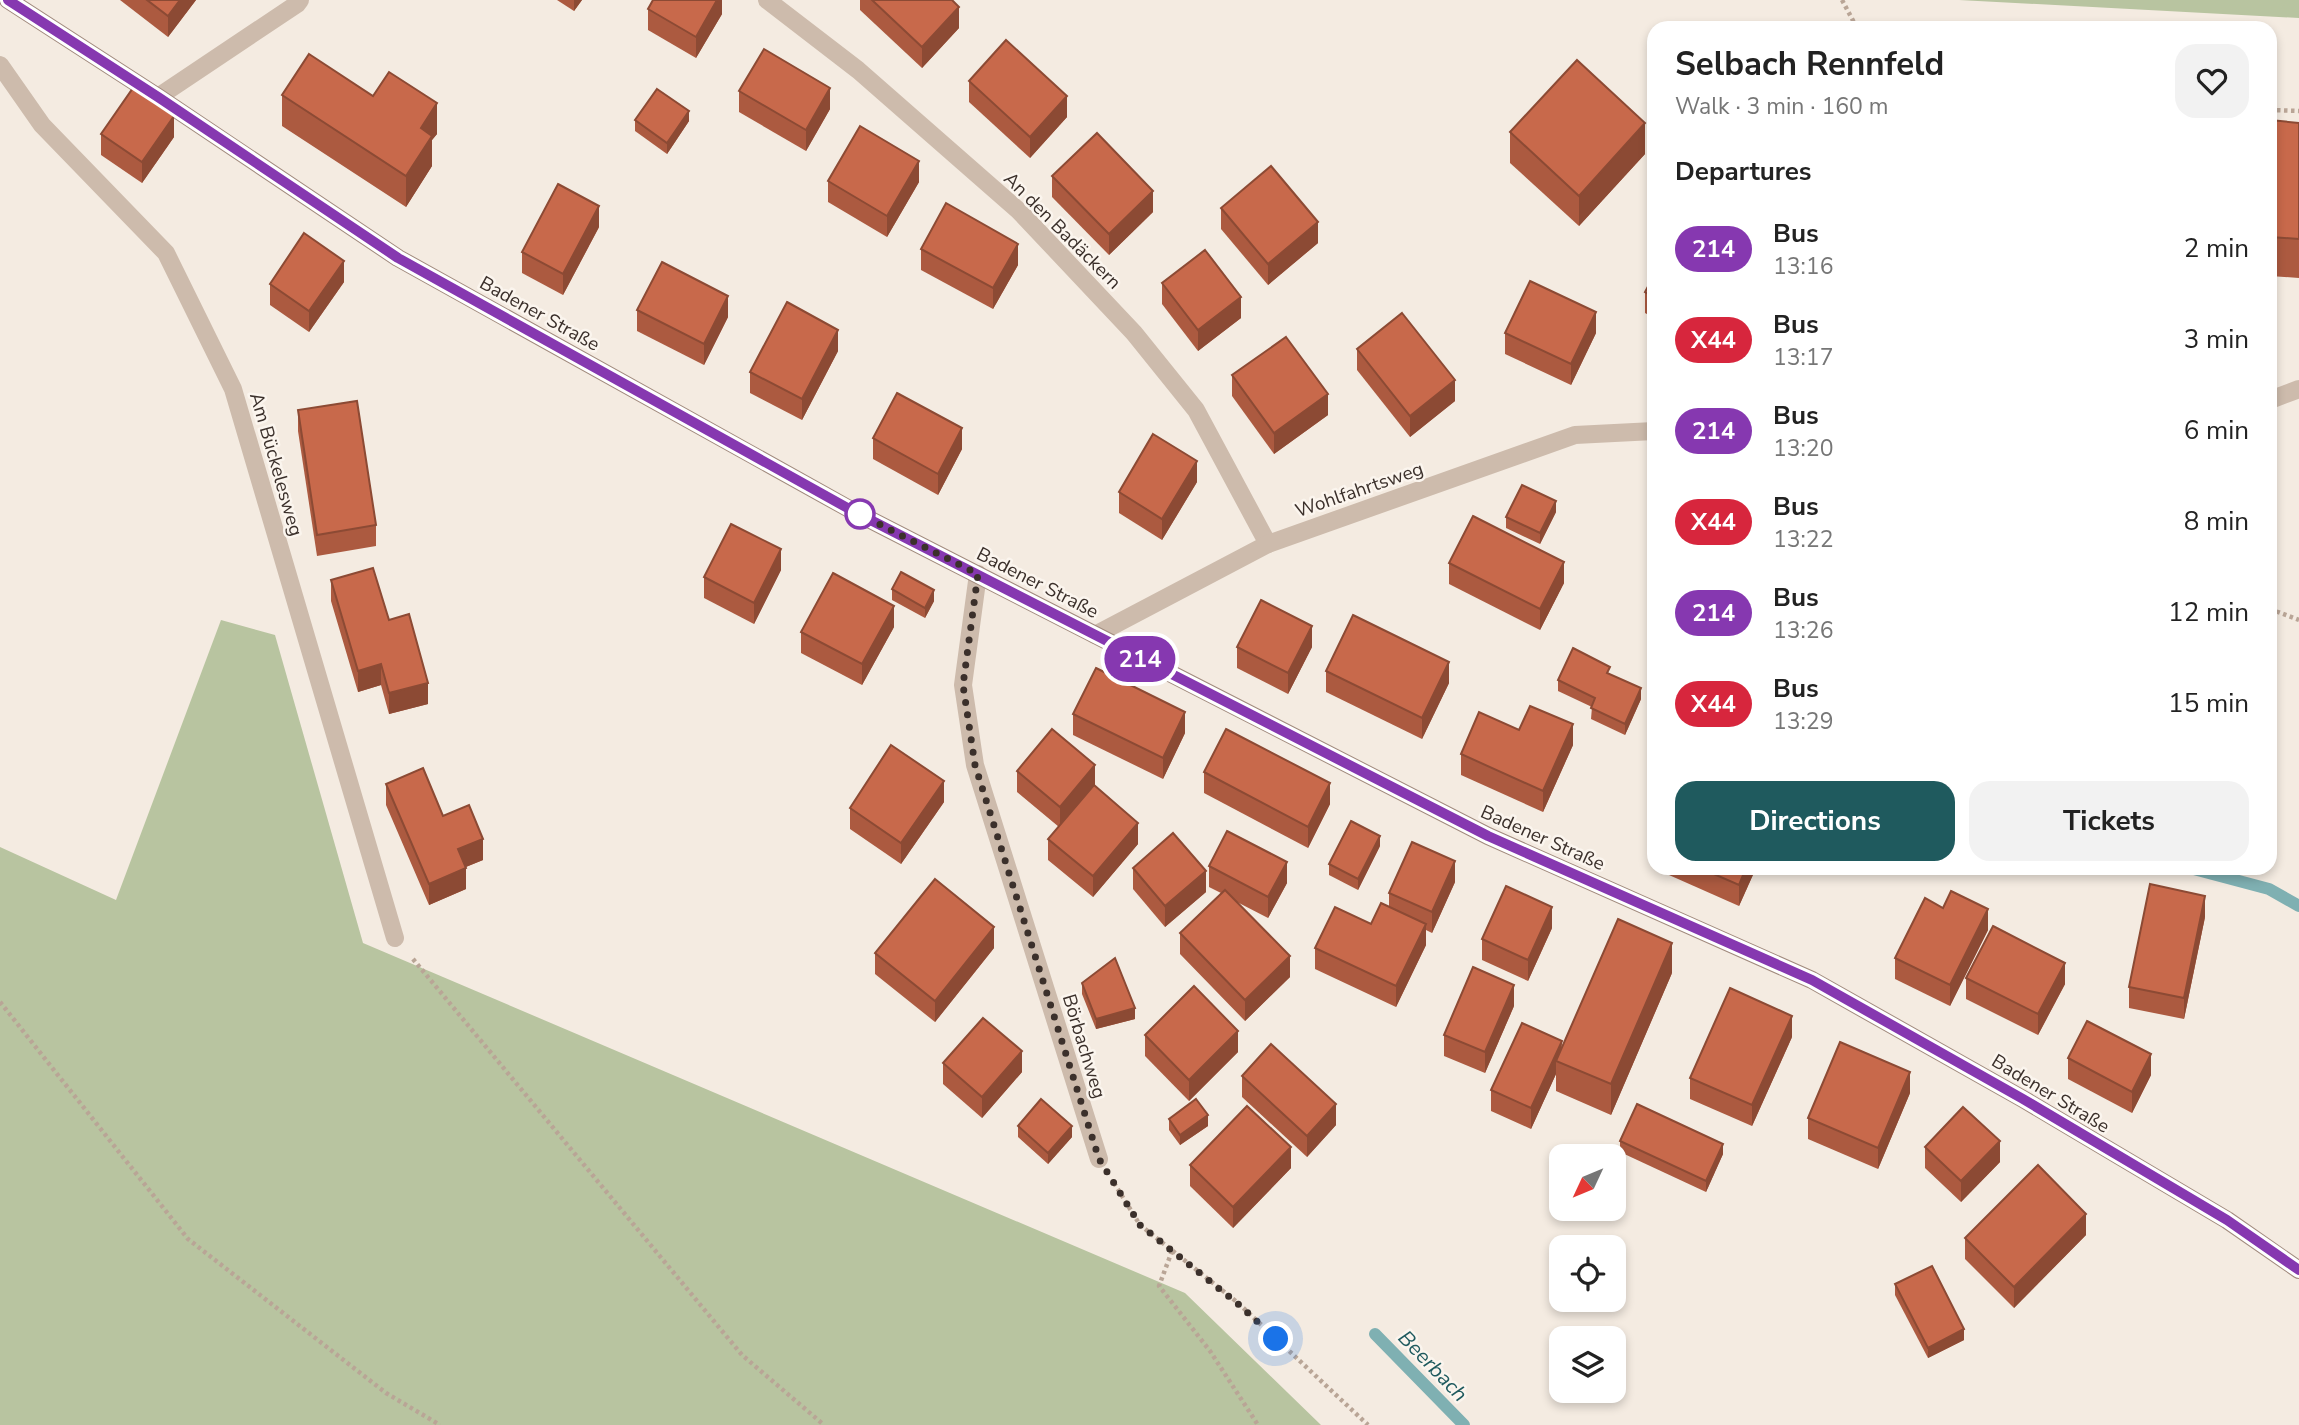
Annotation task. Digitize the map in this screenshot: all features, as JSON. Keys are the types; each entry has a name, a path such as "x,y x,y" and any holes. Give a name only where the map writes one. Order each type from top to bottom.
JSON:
{"main road":[{"name":"Badener Straße","path":"8,0 398,258 853,511 1488,836 1812,980 2023,1099 2227,1220 2299,1270"}],"street":[{"name":"An den Badäckern","path":"767,0 858,70 1019,211 1134,333 1196,410 1268,544"},
{"path":"158,97 298,2"},
{"name":"Am Bückelesweg","path":"0,65 42,125 166,253 233,390 395,938"},
{"path":"2277,397 2299,389"},
{"name":"Wohlfahrtsweg","path":"1095,635 1268,544 1575,436 1647,431"},
{"name":"Börbachweg","path":"978,574 963,685 975,765 1099,1159"}],"path":[{"path":"1842,0 1853,21"},
{"path":"2277,110 2299,111"},
{"path":"2277,612 2299,620"},
{"path":"395,938 742,1355 824,1425"},
{"path":"0,1002 188,1239 386,1393 440,1425"},
{"path":"1099,1159 1140,1225 1237,1303 1368,1425"},
{"path":"1172,1251 1159,1286 1210,1351 1258,1425"}],"green space":[{"path":"1959,0 2299,0 2299,18"},
{"path":"221,620 275,635 363,943 1185,1293 1321,1425 0,1425 0,847 116,900"}],"building":[{"path":"147,0 180,0 168,16"},
{"path":"653,0 717,0 696,37 648,9"},
{"path":"872,0 952,0 959,7 922,47"},
{"path":"1006,40 1067,96 1030,137 969,81"},
{"path":"764,49 830,88 806,130 739,91"},
{"path":"309,54 373,96 389,72 437,103 421,128 432,136 406,176 282,95"},
{"path":"1577,60 1645,123 1579,196 1510,132"},
{"path":"133,88 174,116 142,162 101,134"},
{"path":"657,89 689,111 667,143 635,120"},
{"path":"2277,121 2299,123 2299,239 2277,237"},
{"path":"860,126 919,161 887,216 828,181"},
{"path":"1097,133 1153,191 1109,234 1052,176"},
{"path":"1271,166 1318,222 1268,264 1221,208"},
{"path":"558,184 599,206 563,274 522,252"},
{"path":"946,203 1018,244 993,288 921,249"},
{"path":"304,233 344,261 309,311 270,284"},
{"path":"1205,250 1241,297 1198,330 1162,283"},
{"path":"662,262 728,296 704,344 637,310"},
{"path":"1530,281 1596,312 1571,364 1505,333"},
{"path":"787,302 838,330 802,399 750,372"},
{"path":"1402,313 1455,380 1410,416 1357,349"},
{"path":"1286,337 1328,394 1274,433 1232,375"},
{"path":"897,393 962,428 938,474 873,438"},
{"path":"357,401 376,525 317,535 298,410"},
{"path":"1153,434 1197,461 1162,519 1119,492"},
{"path":"1522,485 1556,501 1540,533 1506,517"},
{"path":"1473,516 1564,562 1540,609 1449,563"},
{"path":"731,524 781,549 754,603 704,577"},
{"path":"373,568 389,620 409,614 428,683 389,693 381,664 358,671 331,580"},
{"path":"901,572 934,590 925,608 892,589"},
{"path":"833,573 894,606 862,664 801,632"},
{"path":"1261,600 1312,626 1288,673 1237,647"},
{"path":"1353,615 1449,662 1422,718 1326,671"},
{"path":"1573,648 1610,667 1607,673 1641,688 1625,724 1591,708 1595,698 1558,680"},
{"path":"1096,668 1185,712 1163,758 1073,714"},
{"path":"1530,706 1573,724 1543,791 1461,754 1479,712 1519,730"},
{"path":"1052,729 1095,765 1060,807 1017,771"},
{"path":"1226,729 1330,783 1308,827 1204,772"},
{"path":"891,745 944,781 901,843 850,808"},
{"path":"423,768 443,816 469,805 483,839 458,849 466,868 429,884 386,784"},
{"path":"1094,785 1138,823 1093,876 1048,839"},
{"path":"1351,821 1380,836 1358,879 1329,864"},
{"path":"1227,831 1287,862 1268,897 1209,866"},
{"path":"1173,833 1206,871 1165,906 1133,868"},
{"path":"1412,842 1455,861 1432,912 1389,893"},
{"path":"1716,875 1743,875 1739,885"},
{"path":"935,879 994,927 935,1001 875,953"},
{"path":"2150,884 2205,896 2184,998 2129,987"},
{"path":"1506,886 1552,907 1528,960 1482,939"},
{"path":"1225,890 1290,956 1245,1000 1180,933"},
{"path":"1951,891 1988,909 1950,985 1895,958 1925,898 1943,908"},
{"path":"1381,903 1426,924 1396,986 1315,948 1335,907 1371,924"},
{"path":"1618,919 1672,943 1611,1084 1556,1061"},
{"path":"1993,926 2065,963 2038,1014 1966,978"},
{"path":"1115,958 1135,1008 1096,1019 1082,983"},
{"path":"1473,967 1514,985 1485,1052 1444,1035"},
{"path":"1194,986 1238,1031 1189,1080 1145,1035"},
{"path":"1730,988 1792,1016 1752,1105 1690,1078"},
{"path":"983,1018 1022,1051 982,1097 943,1063"},
{"path":"2087,1021 2151,1054 2132,1092 2068,1058"},
{"path":"1522,1023 1562,1041 1531,1108 1491,1090"},
{"path":"1840,1042 1910,1072 1878,1148 1808,1118"},
{"path":"1271,1044 1336,1104 1307,1136 1242,1076"},
{"path":"1041,1099 1072,1126 1048,1153 1018,1126"},
{"path":"1196,1099 1208,1115 1180,1135 1169,1119"},
{"path":"1637,1104 1723,1144 1706,1181 1620,1141"},
{"path":"1247,1106 1291,1147 1233,1207 1190,1165"},
{"path":"1963,1107 2000,1141 1961,1181 1925,1147"},
{"path":"2038,1165 2086,1214 2014,1287 1965,1238"},
{"path":"1932,1266 1964,1329 1928,1348 1895,1284"}],"waterway":[{"path":"2216,875 2269,889 2299,906"},
{"name":"Beerbach","path":"1375,1334 1464,1425"}],"bus line":[{"name":"214","path":"8,0 398,258 853,511 1488,836 1812,980 2023,1099 2227,1220 2299,1270"}],"route":[{"path":"860,514 853,511 978,574 963,685 975,765 1099,1159 1140,1225 1237,1303 1276,1339"}]}
